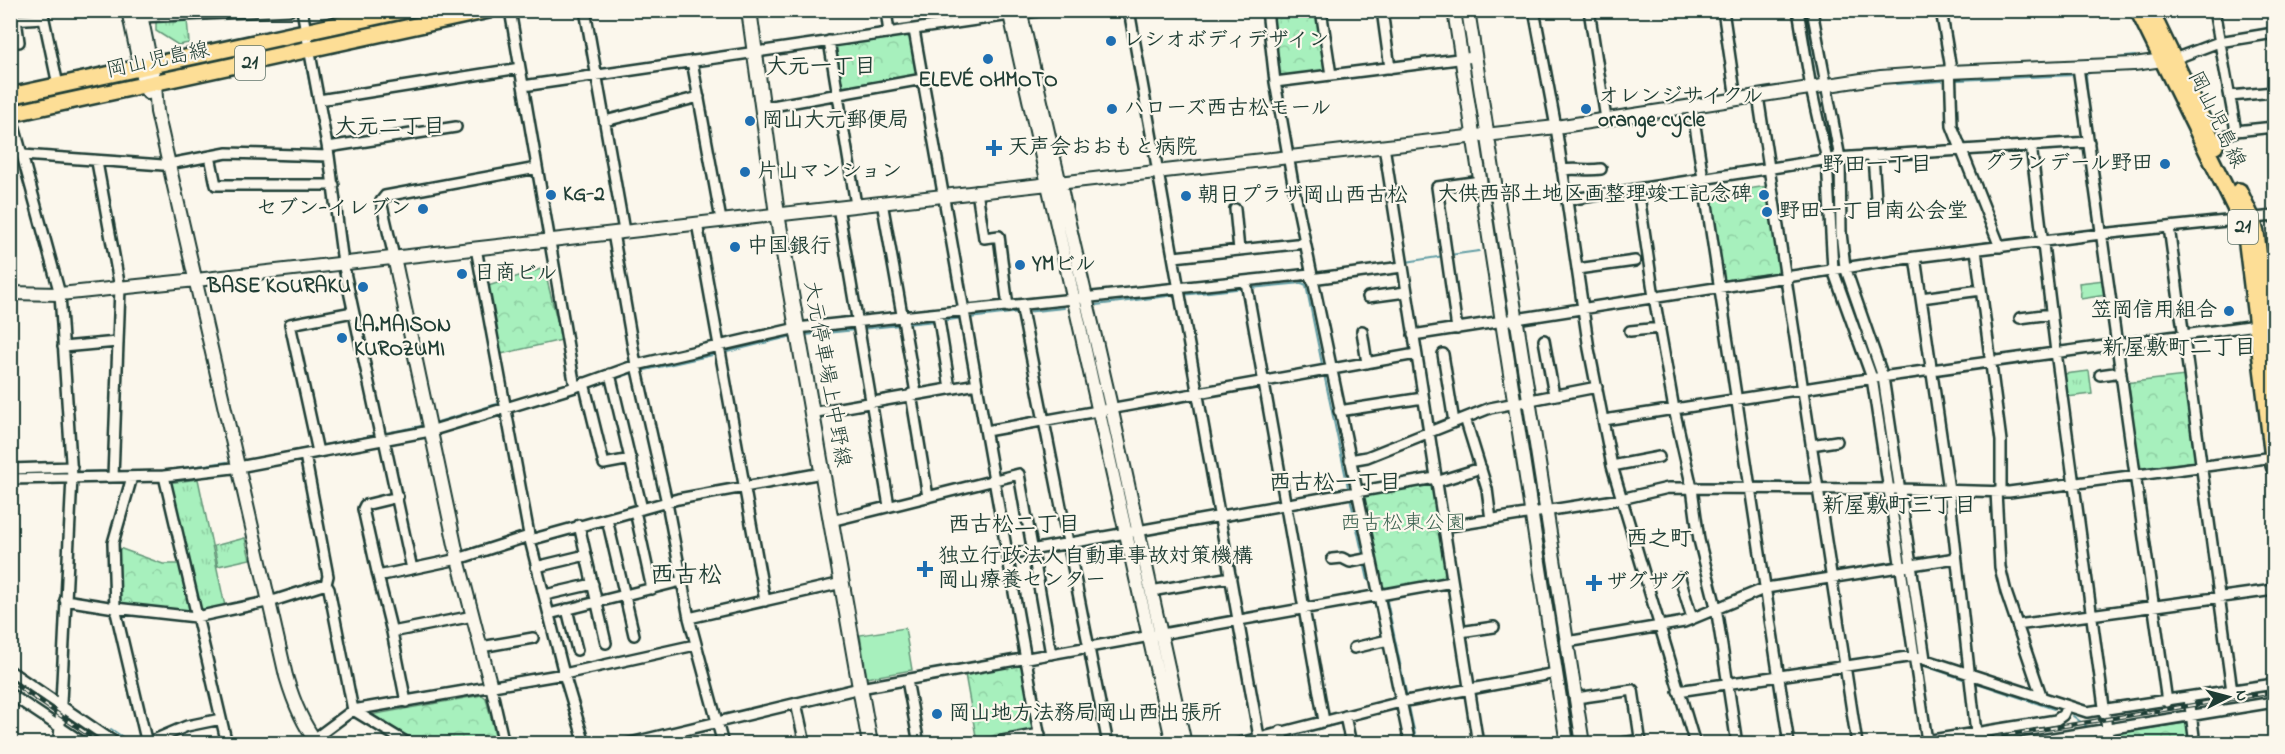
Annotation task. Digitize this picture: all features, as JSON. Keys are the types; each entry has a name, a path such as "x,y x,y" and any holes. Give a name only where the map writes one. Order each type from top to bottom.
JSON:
{"main road":[{"name":"岡山児島線","path":"10,96 406,10"},
{"name":"岡山児島線","path":"11,113 309,50 432,16 489,10"},
{"name":"大元停車場上中野線","path":"748,10 777,214 870,744"},
{"name":"岡山児島線","path":"2138,10 2213,142 2247,219 2247,244 2266,324 2274,377"},
{"name":"岡山児島線","path":"2150,10 2168,60 2247,219"},
{"name":"岡山児島線","path":"2266,324 2274,460"}],"street":[{"path":"128,10 156,107 292,698 312,742 353,710 564,674 695,645"},
{"path":"146,66 141,14 290,10"},
{"path":"302,10 319,100 350,312 398,497 412,569"},
{"path":"510,10 549,240 582,387 604,464 631,459"},
{"path":"585,10 604,121 637,370 667,503 695,645 723,744"},
{"path":"886,10 889,33"},
{"path":"523,86 1045,10"},
{"path":"1129,10 1259,736"},
{"path":"1267,10 1275,82 1326,370 1339,411 1350,460 1352,493 1366,559 1379,595 1404,703 1410,744"},
{"path":"1321,10 1331,75"},
{"path":"1382,10 1390,68"},
{"path":"1455,10 1468,58 1480,135 1516,319 1583,744"},
{"path":"1467,10 1468,58"},
{"path":"1534,10 1556,127 1596,387 1612,466 1695,744"},
{"path":"1589,10 1606,119"},
{"path":"1723,10 1736,99"},
{"path":"1798,10 1818,87 1833,159 1841,233 1840,268 1877,377 1920,658 1927,741"},
{"path":"1812,10 1818,87 1833,159"},
{"path":"1941,10 1950,72 1951,120 2000,247"},
{"path":"2214,10 2236,131"},
{"path":"1015,13 1080,299 1111,407 1132,530 1155,635 1173,744"},
{"path":"10,42 19,42 13,20 43,14 58,85"},
{"path":"914,30 1040,739 986,744"},
{"path":"10,293 60,294 196,280 1556,127 1881,77 1950,72 2079,72 2168,60 2219,42 2274,33"},
{"path":"829,41 856,205"},
{"path":"1275,82 1468,58"},
{"path":"692,61 721,220"},
{"path":"319,100 520,68"},
{"path":"2079,72 2118,344 2119,372 2167,702"},
{"path":"761,108 922,79"},
{"path":"2230,96 2274,92"},
{"path":"1758,96 1857,744"},
{"path":"604,121 699,97"},
{"path":"1692,106 1789,744"},
{"path":"11,113 60,294 72,472 58,744"},
{"path":"24,159 97,164 169,164 210,160 227,153 326,154 456,127"},
{"path":"2213,142 2236,131 2274,127"},
{"path":"1480,135 1481,180 1568,744"},
{"path":"1567,200 1833,159 2089,142"},
{"path":"2031,145 2051,314 2109,744"},
{"path":"1384,146 1478,744"},
{"path":"1873,156 1876,199"},
{"path":"210,160 216,185 330,185"},
{"path":"97,164 120,288 113,473"},
{"path":"504,744 458,559 381,201 386,196 537,168"},
{"path":"1562,170 1579,168 1585,171 1601,170"},
{"path":"1457,329 1437,187 1481,180"},
{"path":"1638,189 1674,409 1692,488 1699,540 1716,607 1737,744"},
{"path":"977,191 984,238 999,236 1008,307"},
{"path":"882,202 903,322 928,497"},
{"path":"838,207 889,506"},
{"path":"1235,209 1239,250"},
{"path":"1413,335 1915,257 2274,216"},
{"path":"698,223 765,601"},
{"path":"2169,227 2232,691"},
{"path":"1174,257 1305,243"},
{"path":"476,248 529,538 564,674 585,744"},
{"path":"1976,250 2001,441 1998,560 2042,698"},
{"path":"1915,257 1949,490 1976,733"},
{"path":"1577,269 1635,261"},
{"path":"10,470 113,473 132,477 164,476 239,467 305,455 317,448 429,427 582,387 637,370 720,351 797,328 857,327 965,316 1008,307 1022,310 1080,299 1181,293 1402,267"},
{"path":"1246,286 1324,721"},
{"path":"1921,298 1981,290"},
{"path":"1368,297 1406,292"},
{"path":"1080,299 1098,410 1151,591 1155,635 1185,744"},
{"path":"1022,310 1108,744"},
{"path":"317,448 290,324 350,312"},
{"path":"2020,318 2051,314"},
{"path":"939,318 950,388"},
{"path":"1604,420 1877,377 1931,372 1990,361 2266,324"},
{"path":"1630,331 1660,328"},
{"path":"1362,331 1367,363"},
{"path":"1544,340 1554,395"},
{"path":"63,347 117,342"},
{"path":"986,431 1416,354"},
{"path":"1443,354 1454,422"},
{"path":"2100,375 2119,372"},
{"path":"611,378 631,459 652,589"},
{"path":"811,413 977,384"},
{"path":"1350,460 1367,457 1490,408 1596,387"},
{"path":"1339,411 1423,398"},
{"path":"1465,418 1487,489 1491,520"},
{"path":"1811,445 1837,441"},
{"path":"305,455 328,576 326,584 329,589 353,710 409,744"},
{"path":"1612,466 1659,457"},
{"path":"1443,527 1621,499 1668,488 1998,492 2274,460"},
{"path":"1008,554 1132,530 1436,480 1481,468"},
{"path":"10,479 72,472"},
{"path":"378,576 458,559 529,538 667,503 822,473"},
{"path":"831,521 1019,474 1051,654"},
{"path":"164,476 227,744"},
{"path":"132,477 114,543 115,608 147,743 187,726 221,718"},
{"path":"398,497 365,505 363,509 406,702"},
{"path":"607,519 634,635"},
{"path":"579,525 606,643"},
{"path":"536,567 585,555"},
{"path":"1332,559 1342,558 1350,562 1366,559"},
{"path":"1567,642 1660,627 1692,618 1766,588 1956,558"},
{"path":"1151,591 1231,577"},
{"path":"1680,578 1692,618"},
{"path":"549,614 681,581"},
{"path":"626,744 860,688 1452,582"},
{"path":"689,618 842,583"},
{"path":"65,600 196,617 269,602 326,584"},
{"path":"545,595 593,584"},
{"path":"2017,625 2274,590"},
{"path":"567,609 578,650"},
{"path":"392,632 473,616"},
{"path":"1460,632 1494,627"},
{"path":"481,647 533,638"},
{"path":"1354,648 1388,640"},
{"path":"1678,691 1920,658 1970,679 2087,712 2167,702 2274,684"},
{"path":"10,671 117,744"},
{"path":"1236,744 1259,736 1282,737 1324,721 1346,719 1404,703 1556,673"},
{"path":"907,680 919,744"},
{"path":"1576,698 1633,690 1641,742 1616,744"},
{"path":"10,694 85,744"},
{"path":"2189,698 2195,744"},
{"path":"2016,744 2274,702"},
{"path":"796,703 805,744"},
{"path":"1907,744 2056,720 2063,715 2067,706"},
{"path":"1346,719 1352,744"}],"green space":[{"path":"1271,11 1318,11 1328,69 1325,72 1283,77 1280,74"},
{"path":"187,19 189,43 178,45 156,31 156,21"},
{"path":"905,35 911,39 917,76 843,91 840,88 833,49 836,45"},
{"path":"1768,186 1780,272 1726,280 1722,277 1710,194"},
{"path":"544,268 562,340 501,354 488,286"},
{"path":"2104,280 2106,295 2081,299 2079,283"},
{"path":"2089,371 2092,394 2067,397 2064,374"},
{"path":"2185,376 2195,461 2137,469 2125,383"},
{"path":"198,479 226,611 199,614 168,483"},
{"name":"西古松東公園","path":"1429,482 1432,485 1446,574 1442,579 1386,588 1381,585 1361,498 1365,493"},
{"path":"245,538 250,559 218,566 214,546"},
{"path":"119,548 163,564 179,564 192,613 119,605"},
{"path":"905,628 912,670 867,678 860,635"},
{"path":"1018,664 1022,668 1034,732 977,742 965,674"},
{"path":"482,695 486,698 497,743 420,743 370,715"},
{"path":"2186,723 2190,726 2193,743 2112,743 2115,733"}],"waterway":[{"path":"1805,10 1816,82"},
{"path":"2222,33 2225,36 2274,27"},
{"path":"2098,60 2135,56"},
{"path":"306,66 324,154"},
{"path":"2081,75 2090,73"},
{"path":"1957,80 2076,75"},
{"path":"2086,75 2087,86"},
{"path":"1896,84 1942,81"},
{"path":"1817,90 1832,155"},
{"path":"2088,98 2093,140"},
{"path":"2095,151 2101,199"},
{"path":"214,161 232,158 325,162"},
{"path":"10,160 22,160"},
{"path":"324,160 327,181"},
{"path":"28,161 94,165"},
{"path":"1833,161 1839,266"},
{"path":"184,167 208,162"},
{"path":"1962,164 1978,203"},
{"path":"99,166 159,170"},
{"path":"328,186 337,255"},
{"path":"1450,255 1479,251"},
{"path":"1406,262 1444,256"},
{"path":"1840,271 1877,376"},
{"path":"340,272 348,310"},
{"path":"1251,288 1302,283 1306,285 1323,369"},
{"path":"1182,295 1245,288"},
{"path":"1096,305 1176,295"},
{"path":"1025,312 1064,308"},
{"path":"969,318 1020,312"},
{"path":"349,316 373,424"},
{"path":"942,321 963,318"},
{"path":"906,324 936,321"},
{"path":"861,329 900,325"},
{"path":"805,335 856,330"},
{"path":"723,353 793,336"},
{"path":"641,371 717,354"},
{"path":"615,379 635,372"},
{"path":"1324,374 1349,492"},
{"path":"589,388 609,381"},
{"path":"1878,382 1894,486"},
{"path":"511,412 584,390"},
{"path":"434,423 497,404"},
{"path":"381,434 426,425"},
{"path":"319,446 376,435"},
{"path":"251,459 314,447"},
{"path":"117,471 160,471 227,462"},
{"path":"75,472 111,471"},
{"path":"10,474 69,472"},
{"path":"2082,487 2128,481"},
{"path":"1694,482 1741,482"},
{"path":"1757,482 1812,483"},
{"path":"1841,483 1883,483"},
{"path":"1895,491 1906,563"},
{"path":"1627,503 1656,496"},
{"path":"1350,497 1363,556"},
{"path":"1364,562 1368,580"},
{"path":"1907,569 1915,625"},
{"path":"1237,589 1241,610"},
{"path":"1772,591 1783,671"},
{"path":"1387,601 1407,697"},
{"path":"1244,628 1254,680"},
{"path":"1666,630 1677,628"},
{"path":"1642,634 1657,632"},
{"path":"1921,660 1922,665 1966,680"},
{"path":"1476,683 1538,672 1540,669"},
{"path":"1784,681 1794,744"},
{"path":"1974,682 2054,709"},
{"path":"1407,696 1459,686"},
{"path":"1408,702 1417,744"},
{"path":"1348,721 1400,707"},
{"path":"2073,716 2089,728"},
{"path":"333,731 352,717"},
{"path":"1287,737 1342,723"},
{"path":"111,729 133,744"},
{"path":"1261,744 1281,738"},
{"path":"2071,744 2083,742"}],"railway":[{"path":"10,681 102,744"},
{"path":"1953,744 2274,692"}],"place":[{"name":"レシオボディデザイン","path":"1111,41"},
{"name":"ELEVÉ OHMOTO","path":"988,59"},
{"name":"ハローズ西古松モール","path":"1112,109"},
{"name":"オレンジサイクル orange cycle","path":"1586,109"},
{"name":"岡山大元郵便局","path":"750,121"},
{"name":"天声会おおもと病院","path":"994,148"},
{"name":"グランデール野田","path":"2165,164"},
{"name":"片山マンション","path":"745,172"},
{"name":"KG-2","path":"551,195"},
{"name":"大供西部土地区画整理竣工記念碑","path":"1764,195"},
{"name":"朝日プラザ岡山西古松","path":"1186,196"},
{"name":"セブン-イレブン","path":"423,209"},
{"name":"野田一丁目南公会堂","path":"1767,212"},
{"name":"中国銀行","path":"735,247"},
{"name":"YMビル","path":"1020,265"},
{"name":"日商ビル","path":"462,274"},
{"name":"BASE KOURAKU","path":"363,287"},
{"name":"笠岡信用組合","path":"2229,311"},
{"name":"LA.MAISON KUROZUMI","path":"342,338"},
{"name":"独立行政法人自動車事故対策機構 岡山療養センター","path":"925,569"},
{"name":"ザグザグ","path":"1594,583"},
{"name":"岡山地方法務局岡山西出張所","path":"937,714"}],"district":[{"name":"大元一丁目","path":"821,68"},
{"name":"大元二丁目","path":"390,128"},
{"name":"野田一丁目","path":"1877,166"},
{"name":"新屋敷町二丁目","path":"2179,349"},
{"name":"西古松一丁目","path":"1335,484"},
{"name":"新屋敷町三丁目","path":"1899,507"},
{"name":"西古松二丁目","path":"1014,526"},
{"name":"西之町","path":"1659,540"},
{"name":"西古松","path":"686,576"}]}
